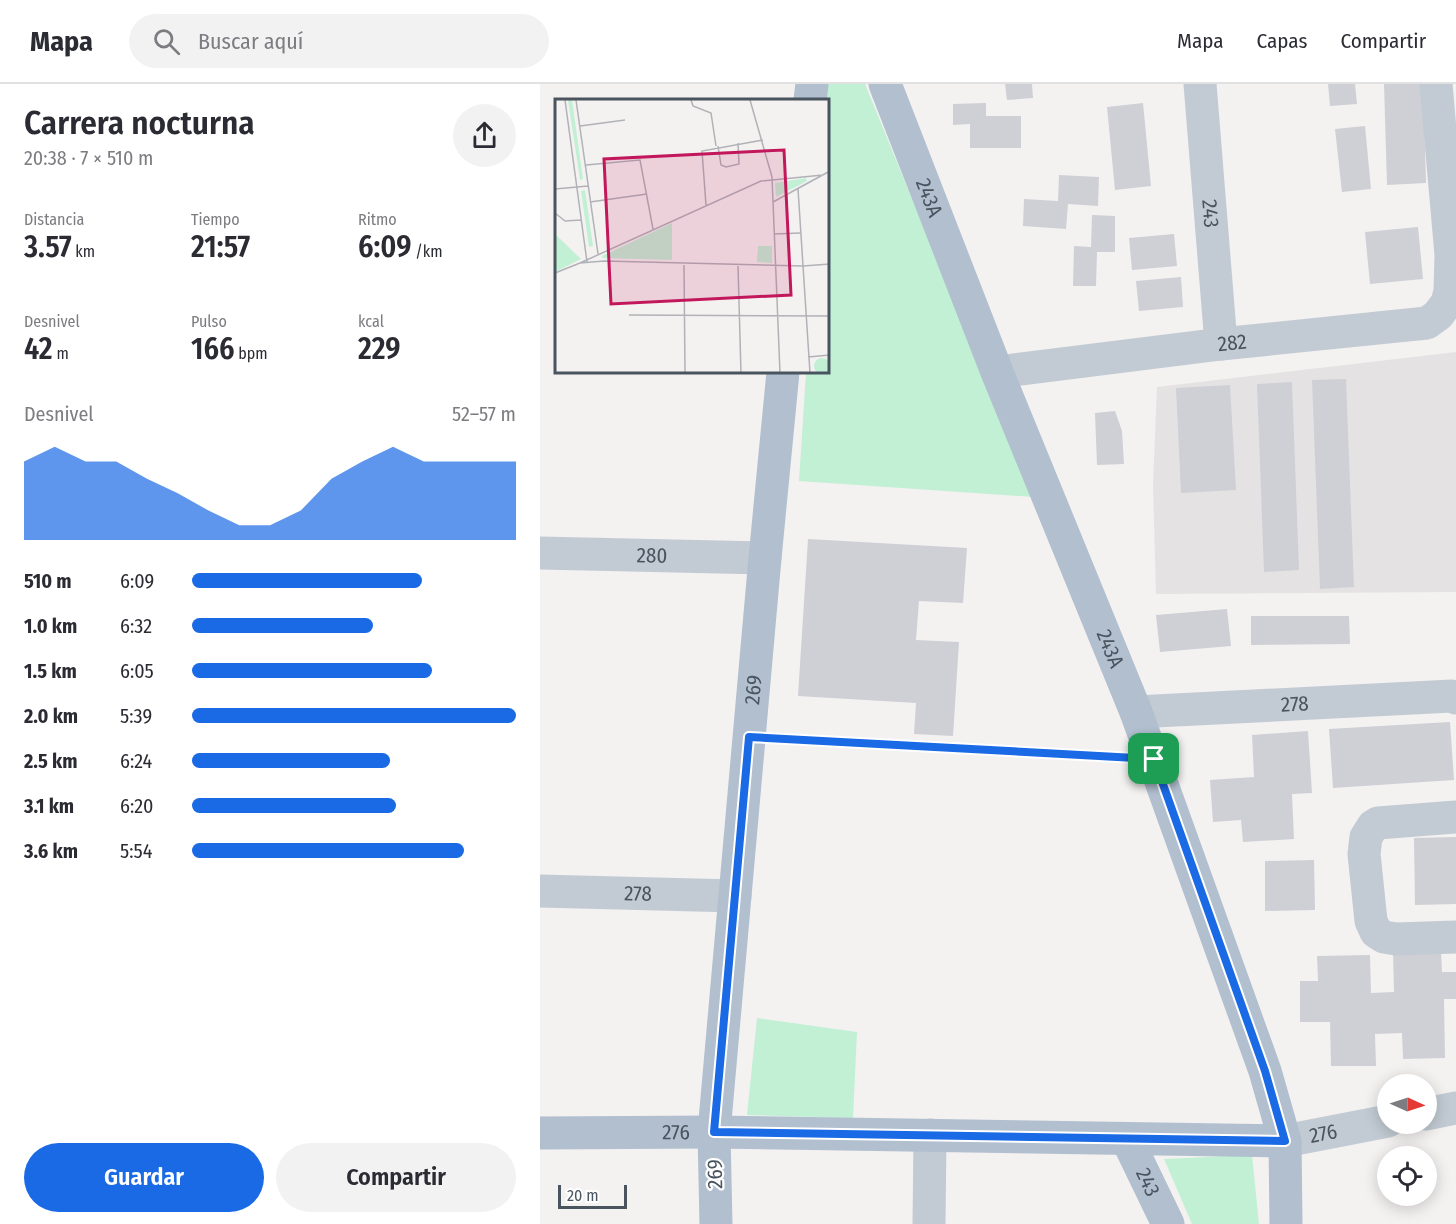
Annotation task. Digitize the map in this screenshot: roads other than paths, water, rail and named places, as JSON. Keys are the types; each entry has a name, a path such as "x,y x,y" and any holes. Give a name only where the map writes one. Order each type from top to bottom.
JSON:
{"main road":[{"path":"810,99 812,84"},
{"name":"243A","path":"885,84 997,372 1136,712 1265,1071 1285,1141 1286,1224"},
{"name":"269","path":"716,1224 714,1132 783,374"},
{"name":"276","path":"540,1132 714,1132 1285,1141"},
{"name":"243","path":"1128,1139 1168,1224"}],"street":[{"name":"243","path":"1200,84 1221,344"},
{"name":"282","path":"997,372 1221,344 1427,323 1438,315 1447,303 1450,291 1451,255 1436,84"},
{"name":"280","path":"540,553 765,558"},
{"name":"278","path":"1136,712 1454,697"},
{"path":"1456,817 1378,823 1373,826 1366,837 1364,855 1371,921 1376,932 1384,937 1396,939 1456,937"},
{"name":"278","path":"540,891 735,896"},
{"path":"1437,1112 1456,1108"},
{"name":"276","path":"1285,1141 1377,1123"},
{"path":"929,1224 930,1135"}]}
